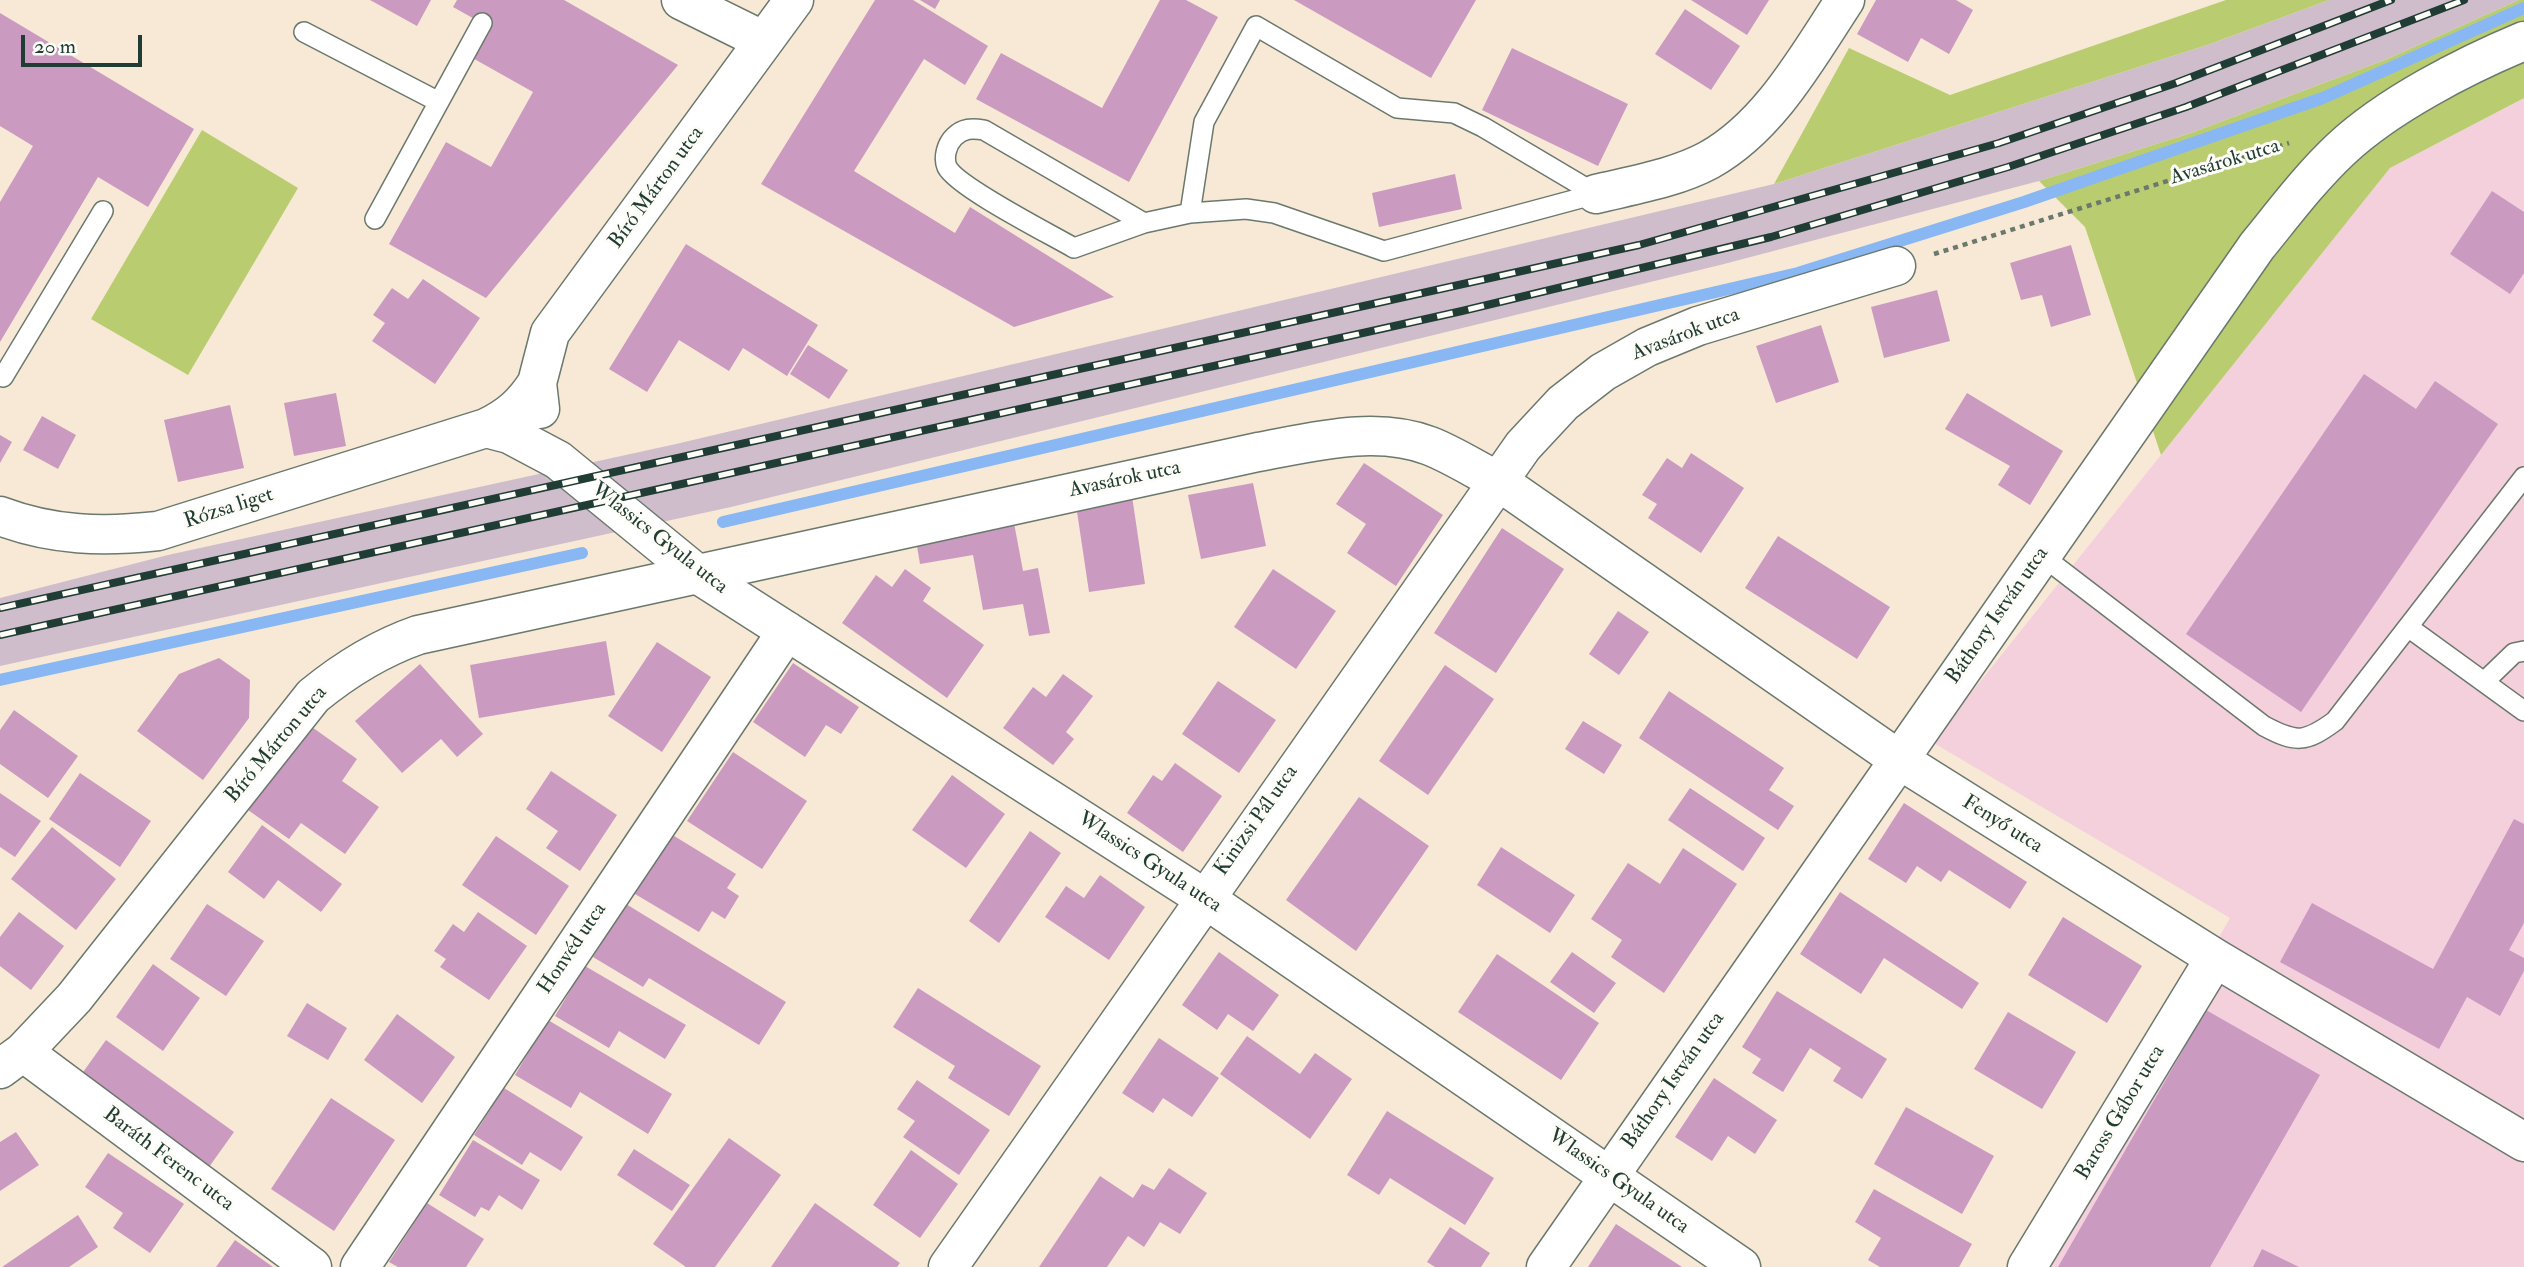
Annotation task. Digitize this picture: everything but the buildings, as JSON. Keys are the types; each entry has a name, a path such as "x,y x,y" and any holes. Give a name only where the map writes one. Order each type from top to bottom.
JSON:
{"street":[{"path":"681,0 764,41"},
{"name":"Bíró Márton utca","path":"537,383 550,333 794,0"},
{"path":"1596,194 1677,173 1708,160 1730,146 1778,96 1845,0"},
{"name":"Báthory István utca","path":"1546,1267 2257,246 2300,192 2342,148 2390,113 2449,78 2524,41"},
{"name":"Avasárok utca","path":"696,573 1258,452 1335,438 1396,438 1430,446 1498,481 1523,446 1563,403 1603,372 1647,347 1698,326 1896,266"},
{"name":"Rózsa liget","path":"470,433 550,333"},
{"name":"Rózsa liget","path":"0,516 48,531 71,534 126,535 158,531 470,433 508,418 524,402 537,383"},
{"name":"Wlassics Gyula utca","path":"537,383 542,424 558,460"},
{"name":"Wlassics Gyula utca","path":"470,433 509,434 558,460 696,573 1204,898 1741,1267"},
{"name":"Fenyő utca","path":"1498,481 1898,759 2215,958 2524,1142"},
{"name":"Kinizsi Pál utca","path":"948,1267 1498,481"},
{"name":"Bíró Márton utca","path":"11,1060 74,998 313,696 338,675 389,645 418,635 696,573"},
{"name":"Honvéd utca","path":"360,1267 787,631"},
{"name":"Baross Gábor utca","path":"2027,1267 2215,958"},
{"name":"Baráth Ferenc utca","path":"11,1060 313,1267"}],"lane":[{"path":"375,219 482,23"},
{"path":"1190,213 1204,122 1256,26 1397,108 1454,113 1483,127 1596,194"},
{"path":"304,32 439,102"},
{"path":"1143,223 984,130 970,128 950,141 946,153 947,167 962,183 1074,248 1143,223 1190,213 1246,209 1274,214 1384,251 1596,194"},
{"path":"0,375 4,377 103,211"},
{"path":"2041,555 2264,726 2288,739 2312,738 2335,721 2524,477"},
{"path":"2408,627 2524,711"},
{"path":"2484,682 2514,653 2524,651"}],"path":[{"name":"Avasárok utca","path":"1896,266 2316,134 2342,148"}],"shaded area":[{"path":"2329,0 2519,0 2385,60 2191,133 2039,181 1724,264 731,507 0,666 0,598 168,555 676,444 1774,184 2210,44"},
{"path":"2524,98 2524,1267 2030,1267 2230,918 1932,742 2390,168"}],"green space":[{"path":"2226,0 2329,0 2210,44 1774,184 1849,48 1950,95"},
{"path":"2524,0 2524,98 2390,168 2161,455 2085,227 2039,181 2191,133 2385,60"},
{"path":"202,130 298,188 188,375 91,319"}],"waterway":[{"path":"723,522 1798,273 2024,202 2323,98 2524,8"},
{"path":"0,680 582,553"}],"railway":[{"path":"0,608 1639,245 1999,143 2176,83 2391,0"},
{"path":"0,635 1462,311 1771,237 2008,167 2186,107 2464,0"}]}
